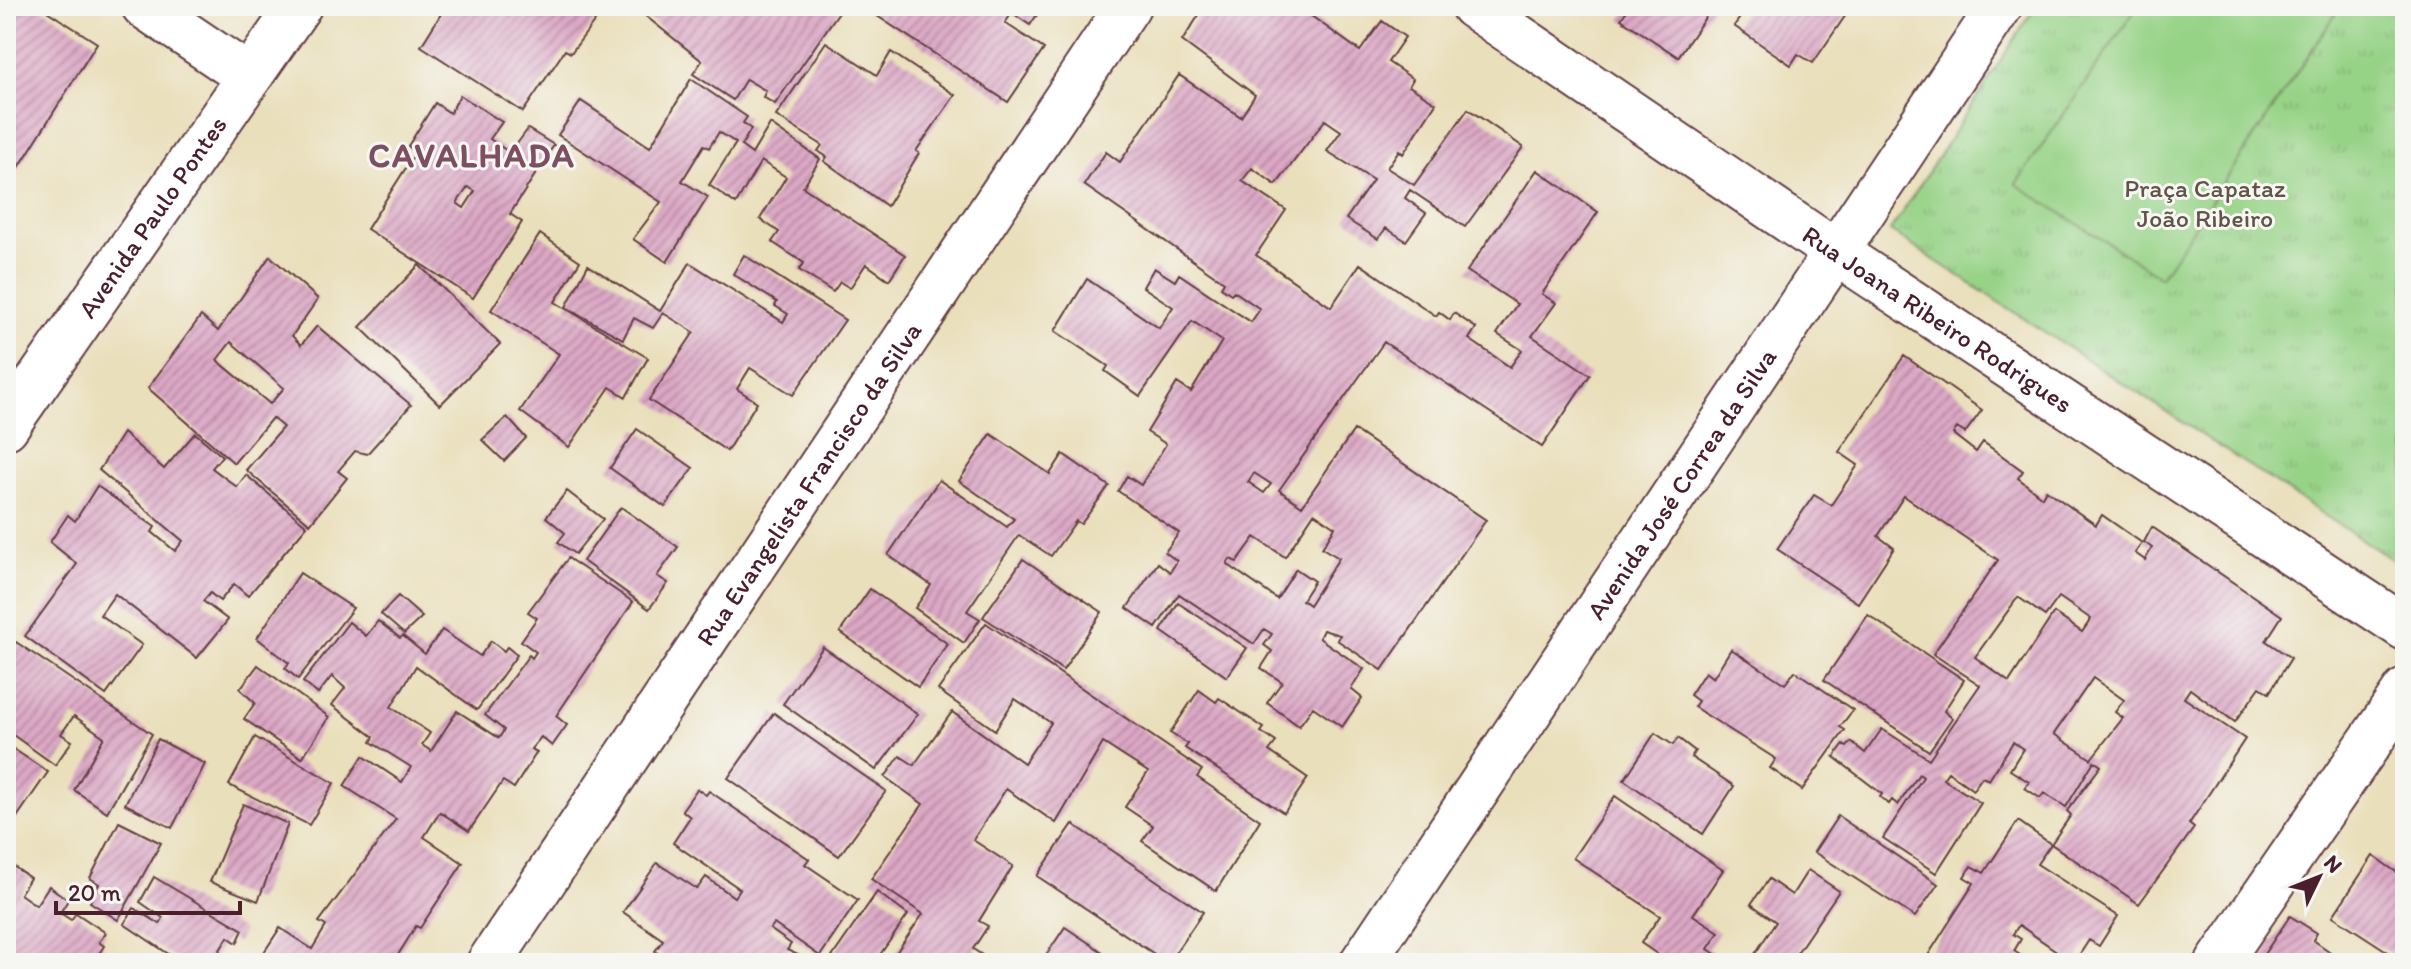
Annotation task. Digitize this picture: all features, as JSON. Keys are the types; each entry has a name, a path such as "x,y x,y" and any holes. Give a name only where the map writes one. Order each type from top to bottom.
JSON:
{"street":[{"path":"144,6 249,77"},
{"name":"Avenida Paulo Pontes","path":"6,427 299,6"},
{"name":"Rua Evangelista Francisco da Silva","path":"489,963 1128,6"},
{"name":"Rua Joana Ribeiro Rodrigues","path":"1473,6 1837,253 2405,628"},
{"name":"Avenida José Correa da Silva","path":"1362,963 2000,6"},
{"path":"2218,963 2405,691"}],"green space":[{"name":"Praça Capataz João Ribeiro","path":"2036,6 2405,6 2405,568 1890,231"},
{"path":"2138,6 2341,6 2161,277 2016,184"}],"building":[{"path":"6,6 39,6 97,43 6,188"},
{"path":"446,6 606,6 571,53 565,50 523,112 421,46"},
{"path":"633,6 843,6 775,104 763,97 766,91 746,79 733,100 693,74 702,61"},
{"path":"862,6 1043,6 1030,25 1012,13 1005,23 1044,49 1008,102"},
{"path":"1205,6 1313,6 1310,15 1360,51 1382,21 1405,37 1388,62 1413,79 1409,86 1436,103 1403,154 1399,150 1387,168 1414,185 1468,109 1523,147 1465,227 1410,190 1405,198 1426,213 1406,241 1386,228 1378,239 1346,219 1373,180 1327,151 1341,131 1325,120 1276,185 1252,168 1242,181 1286,210 1256,255 1331,307 1360,264 1436,316 1439,312 1450,320 1454,313 1476,328 1469,339 1510,367 1522,350 1497,334 1517,304 1467,271 1537,170 1598,212 1542,294 1556,303 1532,336 1590,375 1542,447 1384,342 1279,490 1302,506 1354,430 1486,520 1382,670 1337,640 1340,635 1323,630 1319,638 1364,669 1351,689 1362,698 1342,727 1313,707 1299,726 1267,703 1282,682 1261,668 1272,651 1264,645 1272,634 1264,629 1254,644 1179,594 1156,628 1127,608 1158,563 1170,572 1177,561 1165,552 1179,533 1118,491 1127,476 1141,485 1166,444 1147,432 1177,383 1191,392 1222,341 1192,321 1140,396 1105,371 1108,366 1055,331 1087,279 1159,328 1173,307 1143,287 1154,268 1175,281 1179,274 1251,322 1260,309 1234,291 1231,294 1221,287 1224,282 1084,185 1106,152 1120,162 1179,75 1241,117 1255,95 1182,41","holes":["1254,473 1271,484 1264,493 1248,482","1314,513 1335,527 1322,548 1339,558 1309,605 1302,600 1314,581 1296,569 1277,599 1227,564 1230,559 1237,562 1255,537 1285,557"]},
{"path":"1630,6 1713,6 1678,57 1621,19"},
{"path":"1735,6 1852,6 1813,63 1798,54 1791,65 1734,26 1744,12"},
{"path":"826,42 877,75 891,52 955,95 916,151 919,153 887,206 824,161 827,157 818,151 822,145 776,116"},
{"path":"691,79 747,117 743,123 751,129 741,146 752,154 770,124 820,159 803,187 905,255 889,280 866,264 850,288 840,282 833,292 799,270 804,263 772,242 779,232 760,219 786,177 761,161 736,204 709,185 736,143 719,132 709,148 704,145 682,181 708,197 667,262 633,239 661,202 558,135 581,101 650,147"},
{"path":"460,95 502,122 490,139 510,153 528,129 554,145 510,214 522,222 473,298 367,229 416,152 408,146 435,103 450,113","holes":["468,187 475,191 464,208 457,203"]},
{"path":"540,234 580,261 555,302 648,358 626,397 610,387 569,447 520,411 559,354 491,310"},
{"path":"744,255 845,320 793,395 750,368 737,389 757,402 727,451 649,400 694,332 663,313 653,328 634,318 623,339 566,307 588,265 660,311 690,263 783,322 788,314 775,306 777,302 733,274"},
{"path":"270,256 318,299 292,336 301,345 317,326 411,405 367,454 355,451 338,471 347,478 310,524 246,470 283,427 272,418 234,463 148,388 201,316 218,331","holes":["231,342 284,388 270,404 217,360"]},
{"path":"419,265 500,344 440,405 360,327"},
{"path":"1904,356 1982,410 1965,433 1957,428 1953,434 1976,452 1983,442 2023,471 2018,478 2042,497 2046,490 2096,525 2102,515 2142,543 2135,553 2145,560 2152,548 2144,542 2152,527 2282,616 2266,641 2291,658 2269,693 2260,687 2235,722 2190,689 2184,698 2245,739 2189,824 2194,828 2139,904 2051,844 2071,815 2067,811 2101,766 2094,761 2066,807 2044,793 2040,798 2025,788 2029,782 2010,770 2023,749 2013,742 1989,780 1982,777 1973,790 1948,772 1943,779 1981,803 1936,873 1883,838 1923,777 1919,774 1898,805 1892,800 1889,804 1880,797 1882,794 1834,757 1843,745 1847,747 1851,742 1865,753 1882,729 1929,759 1980,685 1933,654 1998,560 1904,496 1878,536 1894,548 1858,603 1777,549 1814,495 1831,505 1858,465 1839,452","holes":["2018,597 2045,616 2059,597 2091,619 2082,632 2054,613 2009,682 1975,657","2093,678 2124,700 2115,712 2123,718 2091,759 2054,734"]},
{"path":"507,417 526,438 504,461 482,440"},
{"path":"637,429 693,468 665,507 610,468"},
{"path":"123,433 164,469 195,433 222,456 212,468 237,487 246,475 307,526 248,596 234,584 220,601 210,593 203,601 228,620 197,658 115,594 100,615 142,645 106,695 25,636 77,564 50,542 68,515 75,521 97,486 155,527 152,532 175,551 183,541 99,470"},
{"path":"991,434 1050,474 1063,454 1109,486 1081,524 1076,521 1051,556 1019,535 967,611 980,619 964,643 915,608 931,585 888,555 939,480 1007,527 1014,519 959,481"},
{"path":"567,491 603,519 575,554 558,542 565,533 546,517"},
{"path":"621,507 678,547 657,576 668,583 649,609 583,561"},
{"path":"568,558 633,602 556,716 567,725 552,746 541,737 531,749 537,752 514,788 503,781 469,831 440,812 424,837 463,863 420,928 416,926 393,963 257,963 280,928 312,949 326,926 319,922 396,819 344,786 363,756 402,782 411,767 371,742 374,737 332,705 345,688 332,676 318,694 303,682 349,622 366,636 378,621 425,654 442,630 480,656 491,641 504,651 507,647 517,655 477,710 416,666 391,707 430,733 422,745 431,751 457,711 499,738 504,730 485,715 529,655 532,658 536,652 521,641 537,618 528,612"},
{"path":"1023,559 1102,612 1063,670 983,617"},
{"path":"300,573 353,608 298,679 285,668 289,663 257,638"},
{"path":"870,589 948,644 918,687 840,632"},
{"path":"398,596 422,617 404,634 381,614"},
{"path":"1178,603 1247,648 1227,677 1161,631"},
{"path":"1868,615 1964,680 1944,711 1952,718 1929,751 1824,680"},
{"path":"986,623 1202,770 1197,777 1260,820 1216,891 1142,841 1153,826 1125,807 1148,772 1103,743 1056,823 1006,789 973,840 1013,866 979,921 988,926 973,949 994,963 889,963 923,914 871,879 923,804 885,777 900,756 914,765 952,712 1024,763 1051,723 1015,699 995,730 938,690"},
{"path":"16,642 152,734 107,812 74,790 104,737 74,716 61,734 72,741 55,765 6,730 6,656"},
{"path":"823,647 918,714 876,770 783,704"},
{"path":"1731,649 1785,684 1795,671 1853,710 1840,727 1845,730 1802,790 1770,768 1776,759 1694,707 1698,701 1690,695 1705,672 1713,678"},
{"path":"258,665 329,717 302,758 244,719 255,703 240,689"},
{"path":"1199,690 1216,702 1219,698 1264,728 1261,732 1276,742 1269,751 1308,778 1284,813 1185,748 1188,744 1170,733"},
{"path":"774,713 886,791 839,856 728,778"},
{"path":"1655,733 1673,745 1678,738 1695,751 1691,757 1734,786 1703,834 1624,780"},
{"path":"255,737 334,783 309,825 229,785"},
{"path":"158,739 205,764 172,828 125,804"},
{"path":"6,744 48,772 6,833"},
{"path":"697,789 706,795 709,791 809,859 805,864 858,900 820,956 774,924 770,929 791,944 787,950 800,956 795,963 672,963 655,951 663,940 623,912 657,863 697,889 706,877 734,897 740,889 673,843 690,817 682,810"},
{"path":"1615,796 1723,870 1693,915 1719,932 1708,949 1729,963 1670,963 1641,943 1660,916 1573,858"},
{"path":"243,804 288,824 258,901 210,882"},
{"path":"1838,816 1938,884 1915,917 1814,852"},
{"path":"2018,821 2051,844 2037,864 2118,916 2099,946 2089,940 2074,963 2019,925 2013,934 2021,939 2014,951 2032,963 1925,960 1974,883 1964,877 1971,866 1984,873"},
{"path":"119,822 161,843 118,920 90,902 99,884 90,878"},
{"path":"1073,824 1203,912 1168,963 1037,876"},
{"path":"2373,856 2405,878 2405,963 2333,916"},
{"path":"6,861 30,878 20,894 36,905 49,886 68,900 60,913 71,920 76,913 106,933 99,942 104,946 93,963 28,963 6,951"},
{"path":"1808,870 1839,891 1790,963 1749,963 1776,922 1751,904 1769,879 1792,895"},
{"path":"154,877 243,930 237,943 228,937 212,963 182,963 124,924 134,908 160,924 163,918 140,902"},
{"path":"877,892 908,915 874,963 841,963 832,957"},
{"path":"2290,916 2317,933 2313,940 2345,962 2349,956 2360,963 2258,963"},
{"path":"1065,927 1119,963 1041,963"}],"district":[{"name":"CAVALHADA","path":"472,155"}]}
